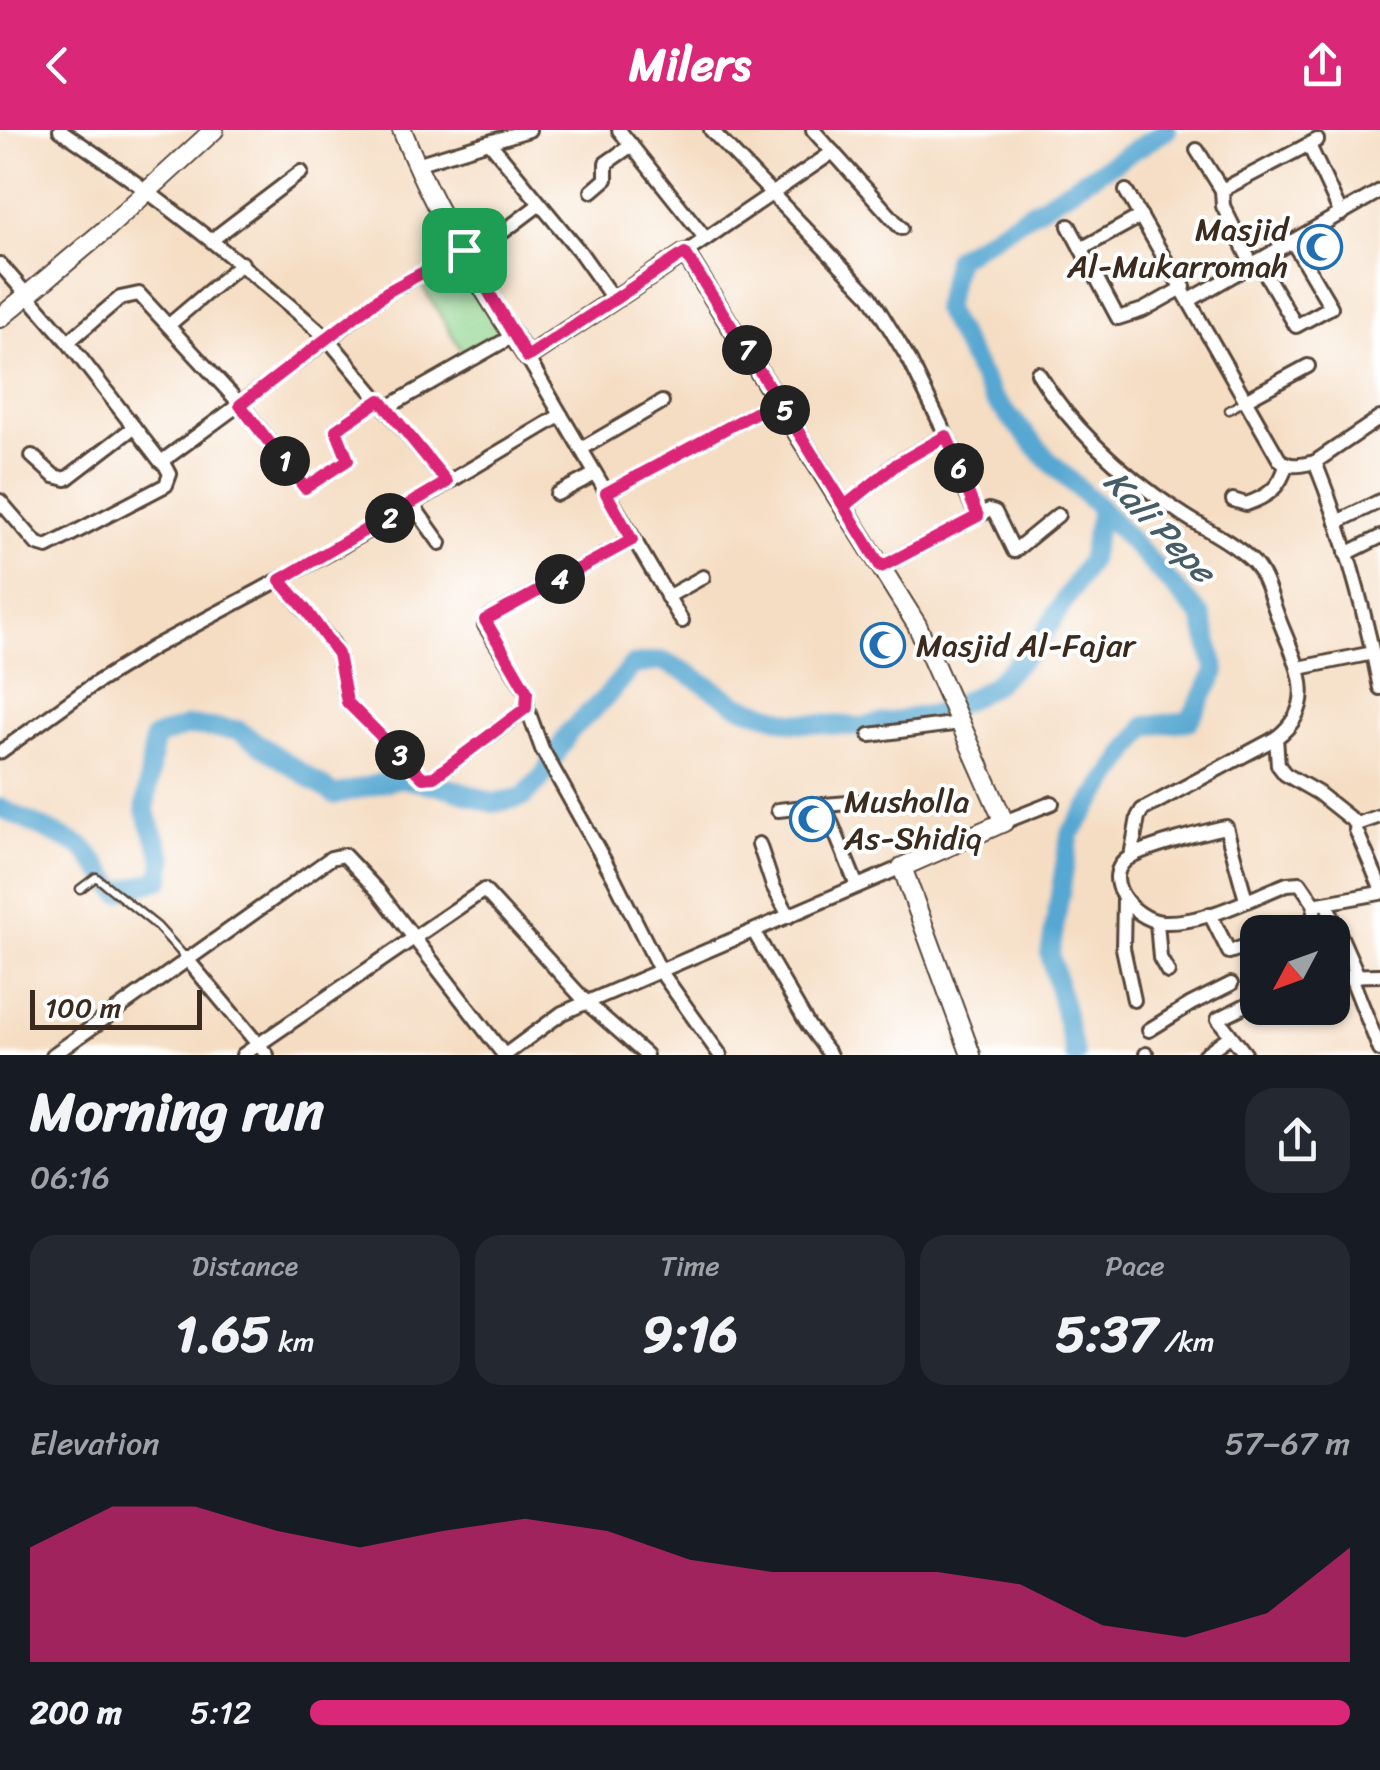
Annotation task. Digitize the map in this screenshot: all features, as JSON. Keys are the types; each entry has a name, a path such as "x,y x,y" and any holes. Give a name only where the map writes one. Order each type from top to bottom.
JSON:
{"street":[{"path":"60,130 212,239 328,339 447,482"},
{"path":"0,318 214,130"},
{"path":"402,130 416,164 513,336 682,621"},
{"path":"416,164 529,130"},
{"path":"620,130 706,239"},
{"path":"711,130 870,296 910,362 957,458 962,481 978,516"},
{"path":"813,130 900,228"},
{"path":"1222,190 1313,142 1341,214"},
{"path":"490,143 614,300"},
{"path":"592,191 606,179 606,162 632,146"},
{"path":"1197,150 1222,190 1223,206 1255,263 1296,326 1331,307 1292,241"},
{"path":"527,357 832,152"},
{"path":"212,239 301,172"},
{"path":"1126,191 1286,465 1315,462 1380,418"},
{"path":"1068,226 1120,318 1187,294 1255,263 1380,191"},
{"path":"164,461 387,292 464,250 491,240 540,204"},
{"path":"1082,248 1141,216"},
{"path":"685,253 916,626 1004,822"},
{"path":"170,324 242,263"},
{"path":"0,264 68,342 156,459 164,461"},
{"path":"68,342 129,294 140,294 240,405 305,488 348,460 336,430 513,336"},
{"path":"1245,400 1308,366"},
{"path":"1038,373 1059,407 1127,474 1252,560 1299,668 1301,687 1293,726 1142,810 1131,856 1119,872 1124,900 1132,910 1157,922 1182,922 1294,882 1306,887 1321,904 1354,977 1380,1050"},
{"path":"606,493 779,400"},
{"path":"581,448 662,402"},
{"path":"0,752 68,702 154,647 280,580 562,414"},
{"path":"32,456 54,476 66,478 134,427"},
{"path":"845,506 897,464 946,436"},
{"path":"0,501 37,544 55,545 166,485 170,474 164,461"},
{"path":"1315,462 1375,645 1380,688"},
{"path":"1233,500 1246,504 1271,492 1282,481 1286,465"},
{"path":"557,494 595,474"},
{"path":"1337,522 1380,501"},
{"path":"412,504 440,543"},
{"path":"881,567 988,510 995,512 1014,550 1058,515"},
{"path":"1346,554 1380,538"},
{"path":"632,540 485,620 527,692 526,708 542,749 660,972 720,1055"},
{"path":"667,597 703,576"},
{"path":"280,580 338,654 347,702 423,778 429,779 526,708"},
{"path":"1364,608 1380,601"},
{"path":"1299,668 1375,645"},
{"path":"870,735 960,721"},
{"path":"1268,742 1285,774 1318,793 1357,824"},
{"path":"778,810 874,801"},
{"path":"52,1055 338,855 344,855 358,868 504,1055 551,1019 587,1002 1052,803"},
{"path":"824,804 858,886"},
{"path":"1357,824 1380,816"},
{"path":"1321,904 1380,890 1357,824"},
{"path":"1131,856 1226,827 1246,900"},
{"path":"758,844 790,916"},
{"path":"902,867 971,1055"},
{"path":"243,1055 262,1049 484,890 587,1002 646,1055"},
{"path":"1124,900 1123,948 1134,1000"},
{"path":"1316,915 1321,904"},
{"path":"1210,914 1229,952 1240,948"},
{"path":"1157,922 1160,958 1168,972"},
{"path":"754,932 830,1055"},
{"path":"186,958 262,1049"},
{"path":"1350,977 1380,975"},
{"path":"1149,1030 1231,984"},
{"path":"1203,997 1246,1055"},
{"path":"1218,1018 1240,1007"},
{"path":"1204,1055 1230,1036"}],"lane":[{"path":"1230,410 1245,400"},
{"path":"80,889 96,877 157,926 186,958"}],"green space":[{"path":"460,259 505,334 465,356 420,282"}],"waterway":[{"name":"Kali Pepe","path":"1075,1055 1050,954 1070,834 1146,726 1189,721 1216,672 1202,617 1101,509 1048,460 993,398 944,309 956,258 1167,130"},
{"path":"0,808 83,847 119,892 161,879 164,859 145,811 154,738 188,726 238,730 335,795 400,778 453,789 493,803 523,797 543,776 569,732 633,665 662,661 738,705 791,722 862,727 943,712 991,687 1037,645 1090,560 1101,509"}],"place":[{"name":"Masjid Al-Mukarromah","path":"1320,247"},
{"name":"Masjid Al-Fajar","path":"883,645"},
{"name":"Musholla As-Shidiq","path":"812,819"}],"route":[{"path":"464,250 387,292 240,405 305,488 348,460 337,434 338,426 380,400 447,482 280,580 332,643 338,654 347,702 423,778 434,777 526,708 527,692 506,662 485,620 632,540 606,493 779,400 845,506 881,567 978,516 946,436 897,464 845,506 804,442 779,400 685,253 527,357 464,250"}]}
